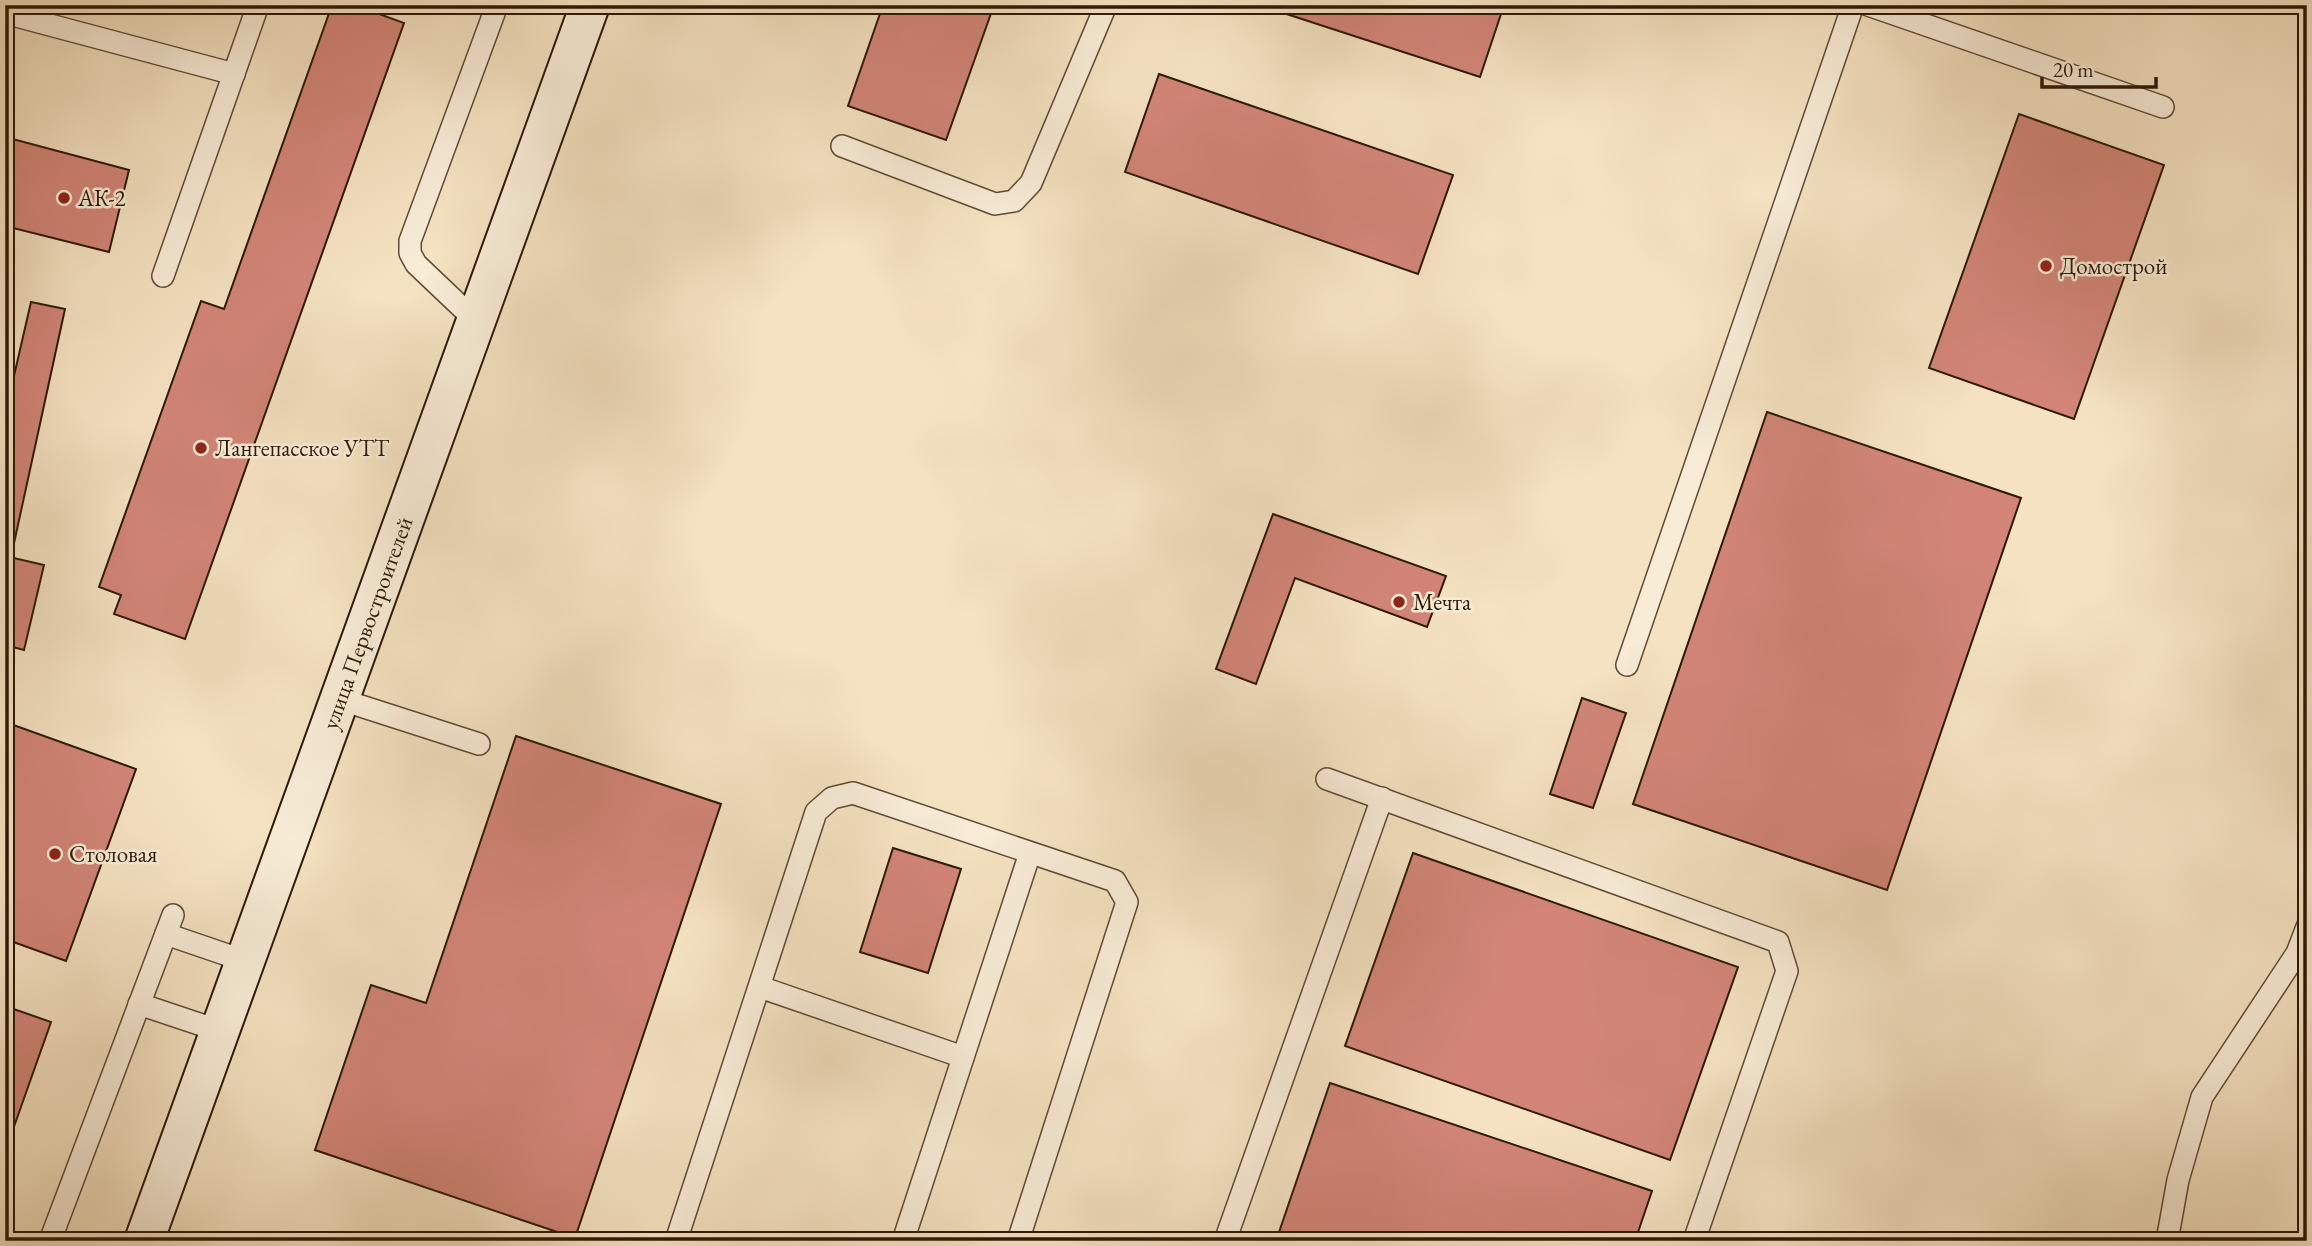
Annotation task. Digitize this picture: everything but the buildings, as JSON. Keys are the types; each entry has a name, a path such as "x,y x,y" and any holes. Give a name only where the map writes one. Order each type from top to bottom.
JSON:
{"street":[{"name":"улица Первостроителей","path":"144,1241 590,5"}],"lane":[{"path":"163,276 258,5"},
{"path":"476,321 415,264 410,253 410,241 497,5"},
{"path":"842,146 995,204 1014,201 1031,183 1106,5"},
{"path":"1627,665 1853,5"},
{"path":"1868,5 2163,107"},
{"path":"5,13 234,74"},
{"path":"339,699 479,744"},
{"path":"1326,779 1777,942 1787,971 1694,1241"},
{"path":"676,1241 816,812 832,798 853,793 1115,881 1127,902 1018,1241"},
{"path":"1225,1241 1382,798"},
{"path":"903,1241 1030,853"},
{"path":"50,1241 170,924 245,961"},
{"path":"2167,1241 2178,1180 2202,1097 2297,953 2307,927"},
{"path":"760,986 963,1057"},
{"path":"139,1004 220,1031"}],"place":[{"name":"АК-2","path":"64,198"},
{"name":"Домострой","path":"2046,266"},
{"name":"Лангепасское УТТ","path":"201,448"},
{"name":"Мечта","path":"1399,602"},
{"name":"Столовая","path":"55,854"}]}
